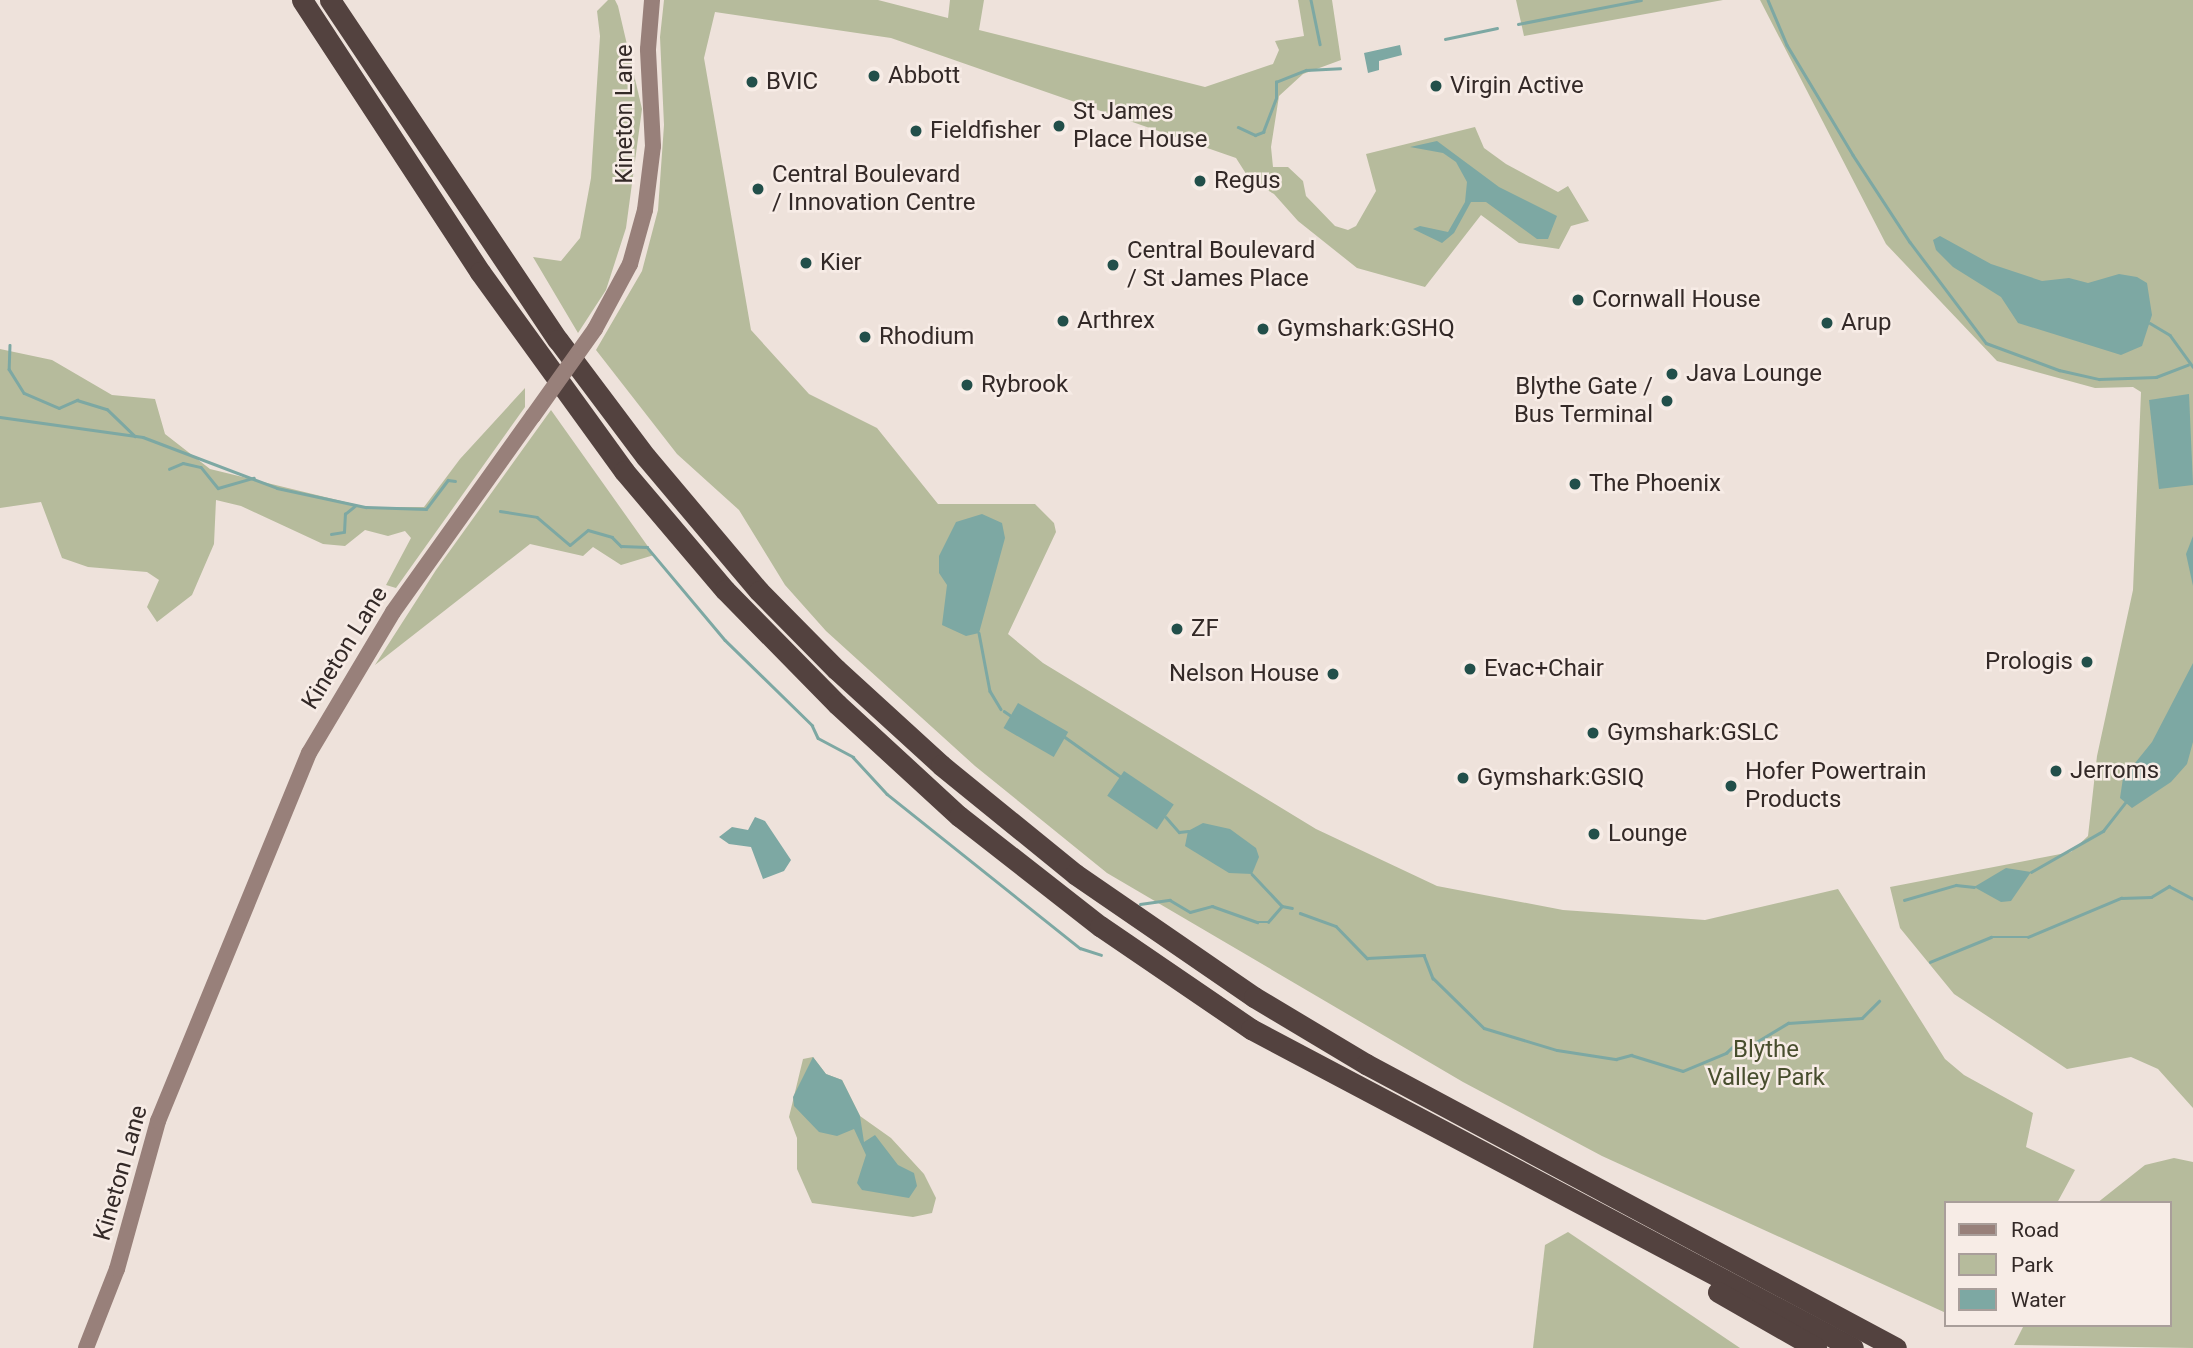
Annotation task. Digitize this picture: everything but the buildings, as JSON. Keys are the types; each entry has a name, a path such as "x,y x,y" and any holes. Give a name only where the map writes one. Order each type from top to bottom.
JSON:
{"highway":[{"path":"302,0 480,272 624,471 725,590 836,704 959,816 1100,926 1251,1029 1853,1348"},
{"path":"330,0 558,340 646,457 759,591 941,765 1074,874 1254,997 1366,1065 1899,1347"},
{"path":"1532,1179 1654,1256 1816,1348"}],"street":[{"name":"Kineton Lane","path":"86,1348 117,1269 158,1121 309,753 393,612 595,329 630,264 646,205 653,146 648,49 652,0"}],"green space":[{"path":"608,0 615,0 618,6 642,109 626,228 606,290 578,333 533,257 561,261 580,238 591,178 600,36 597,11"},
{"name":"Blythe Valley Park","path":"664,0 878,0 948,18 950,0 984,0 979,30 1205,87 1273,64 1279,50 1275,41 1304,36 1298,0 1332,0 1341,60 1303,74 1279,96 1271,147 1273,167 1288,167 1303,181 1306,196 1335,226 1348,230 1356,226 1376,191 1366,154 1475,127 1484,148 1506,164 1558,192 1568,186 1589,221 1571,226 1559,249 1519,243 1481,215 1425,287 1357,268 1298,221 1274,194 1250,180 1236,158 891,38 715,12 704,58 751,330 809,394 877,428 938,504 1035,504 1054,523 1056,532 1008,634 1043,663 1316,829 1437,886 1563,910 1705,920 1838,889 1945,1059 1964,1075 2033,1113 2026,1147 2075,1170 2058,1201 1944,1201 1944,1312 1602,1156 1463,1082 1107,873 975,766 826,631 785,585 739,510 677,454 596,350 642,271 658,210 664,125 660,37"},
{"path":"1516,0 1723,0 1524,36"},
{"path":"1760,0 2193,0 2193,1108 2158,1069 2131,1057 2067,1069 1954,994 1900,928 1890,887 2071,852 2088,836 2097,756 2133,590 2141,392 2133,387 2095,388 1997,361 1886,244"},
{"path":"0,349 52,360 112,395 155,399 165,434 210,469 366,507 424,507 460,459 525,388 525,407 396,588 386,585 411,538 405,531 388,536 365,530 345,546 323,544 241,506 216,500 214,544 192,595 157,622 147,607 159,580 147,572 88,567 62,558 41,502 0,508"},
{"path":"551,410 654,555 621,565 593,547 583,556 530,544 375,665 436,570"},
{"path":"813,1057 826,1074 842,1080 860,1116 891,1138 924,1174 936,1198 932,1213 913,1217 812,1203 797,1169 797,1138 789,1117 803,1059"},
{"path":"2174,1158 2193,1162 2193,1348 2014,1345 2023,1327 2172,1327 2172,1201 2100,1201 2145,1165"},
{"path":"1568,1232 1740,1348 1533,1348 1545,1245"}],"water":[{"path":"1400,45 1402,55 1379,61 1379,70 1368,73 1364,53"},
{"path":"1437,141 1499,187 1557,216 1548,239 1537,239 1486,202 1471,202 1454,233 1442,243 1413,229 1420,226 1448,232 1465,202 1467,182 1456,162 1443,153 1410,147"},
{"path":"1940,236 1991,264 2042,281 2069,278 2088,283 2119,274 2137,277 2147,283 2152,315 2142,346 2121,355 2018,323 2001,297 1953,267 1936,250 1933,240"},
{"path":"2189,394 2193,485 2159,489 2149,400"},
{"path":"982,514 1002,523 1005,538 979,633 966,636 942,625 947,585 939,573 939,556 956,522"},
{"path":"2193,536 2193,586 2186,554"},
{"path":"2193,663 2193,742 2187,764 2171,782 2132,808 2120,798 2123,778 2152,742"},
{"path":"1018,703 1068,732 1054,757 1004,728"},
{"path":"1124,771 1174,805 1157,829 1107,796"},
{"path":"755,817 765,821 791,860 784,871 763,879 751,847 729,844 719,837 732,827 748,830"},
{"path":"1203,823 1230,829 1256,848 1259,857 1252,874 1229,873 1185,846 1188,831"},
{"path":"2006,868 2031,872 2011,901 2001,902 1974,887"},
{"path":"813,1057 826,1074 842,1080 860,1116 864,1142 875,1135 898,1165 914,1173 917,1186 909,1198 862,1190 857,1183 866,1155 854,1129 837,1136 819,1132 794,1106 793,1097"}],"waterway":[{"path":"1311,0 1320,44"},
{"path":"1518,24 1641,0"},
{"path":"1768,0 1787,45 1853,155 1910,242 1986,343 2059,370 2099,379 2156,377 2188,365"},
{"path":"1445,39 1497,28"},
{"path":"1238,127 1255,135 1263,132 1276,98 1276,82 1306,70 1340,68"},
{"path":"2150,323 2170,335 2193,367"},
{"path":"10,345 9,369 24,393 59,408 77,400 107,409 135,436"},
{"path":"0,417 143,437 277,488 366,507 426,509 448,480 455,481"},
{"path":"169,469 183,463 201,467 218,488 254,478"},
{"path":"331,534 344,532 345,514 355,506"},
{"path":"500,511 537,517 570,545 588,530 612,537 621,546 647,547 725,640 812,725 818,738 853,757 887,794 1080,948 1101,955"},
{"path":"979,633 990,691 1001,709"},
{"path":"1004,711 1010,715"},
{"path":"1065,737 1121,777"},
{"path":"2031,872 2103,831 2125,803"},
{"path":"1166,817 1179,832 1188,831"},
{"path":"1252,874 1282,906"},
{"path":"1904,900 1956,885 1974,887"},
{"path":"1930,962 1991,937 2028,937 2121,898 2151,897 2169,886 2193,899"},
{"path":"1140,904 1170,900 1190,912 1212,906 1257,922 1268,922 1282,906 1292,908"},
{"path":"1300,913 1336,926 1367,958 1424,955 1433,978 1484,1028 1557,1050 1616,1059 1631,1055 1683,1071 1726,1053 1738,1042 1753,1044 1788,1023 1862,1018 1879,1001"}],"place":[{"name":"Abbott","path":"874,76"},
{"name":"BVIC","path":"752,82"},
{"name":"Virgin Active","path":"1436,86"},
{"name":"St James Place House","path":"1059,126"},
{"name":"Fieldfisher","path":"916,131"},
{"name":"Regus","path":"1200,181"},
{"name":"Central Boulevard / Innovation Centre","path":"758,189"},
{"name":"Kier","path":"806,263"},
{"name":"Central Boulevard / St James Place","path":"1113,265"},
{"name":"Cornwall House","path":"1578,300"},
{"name":"Arthrex","path":"1063,321"},
{"name":"Arup","path":"1827,323"},
{"name":"Gymshark:GSHQ","path":"1263,329"},
{"name":"Rhodium","path":"865,337"},
{"name":"Java Lounge","path":"1672,374"},
{"name":"Rybrook","path":"967,385"},
{"name":"Blythe Gate / Bus Terminal","path":"1667,401"},
{"name":"The Phoenix","path":"1575,484"},
{"name":"ZF","path":"1177,629"},
{"name":"Prologis","path":"2087,662"},
{"name":"Evac+Chair","path":"1470,669"},
{"name":"Nelson House","path":"1333,674"},
{"name":"Gymshark:GSLC","path":"1593,733"},
{"name":"Jerroms","path":"2056,771"},
{"name":"Gymshark:GSIQ","path":"1463,778"},
{"name":"Hofer Powertrain Products","path":"1731,786"},
{"name":"Lounge","path":"1594,834"}]}
